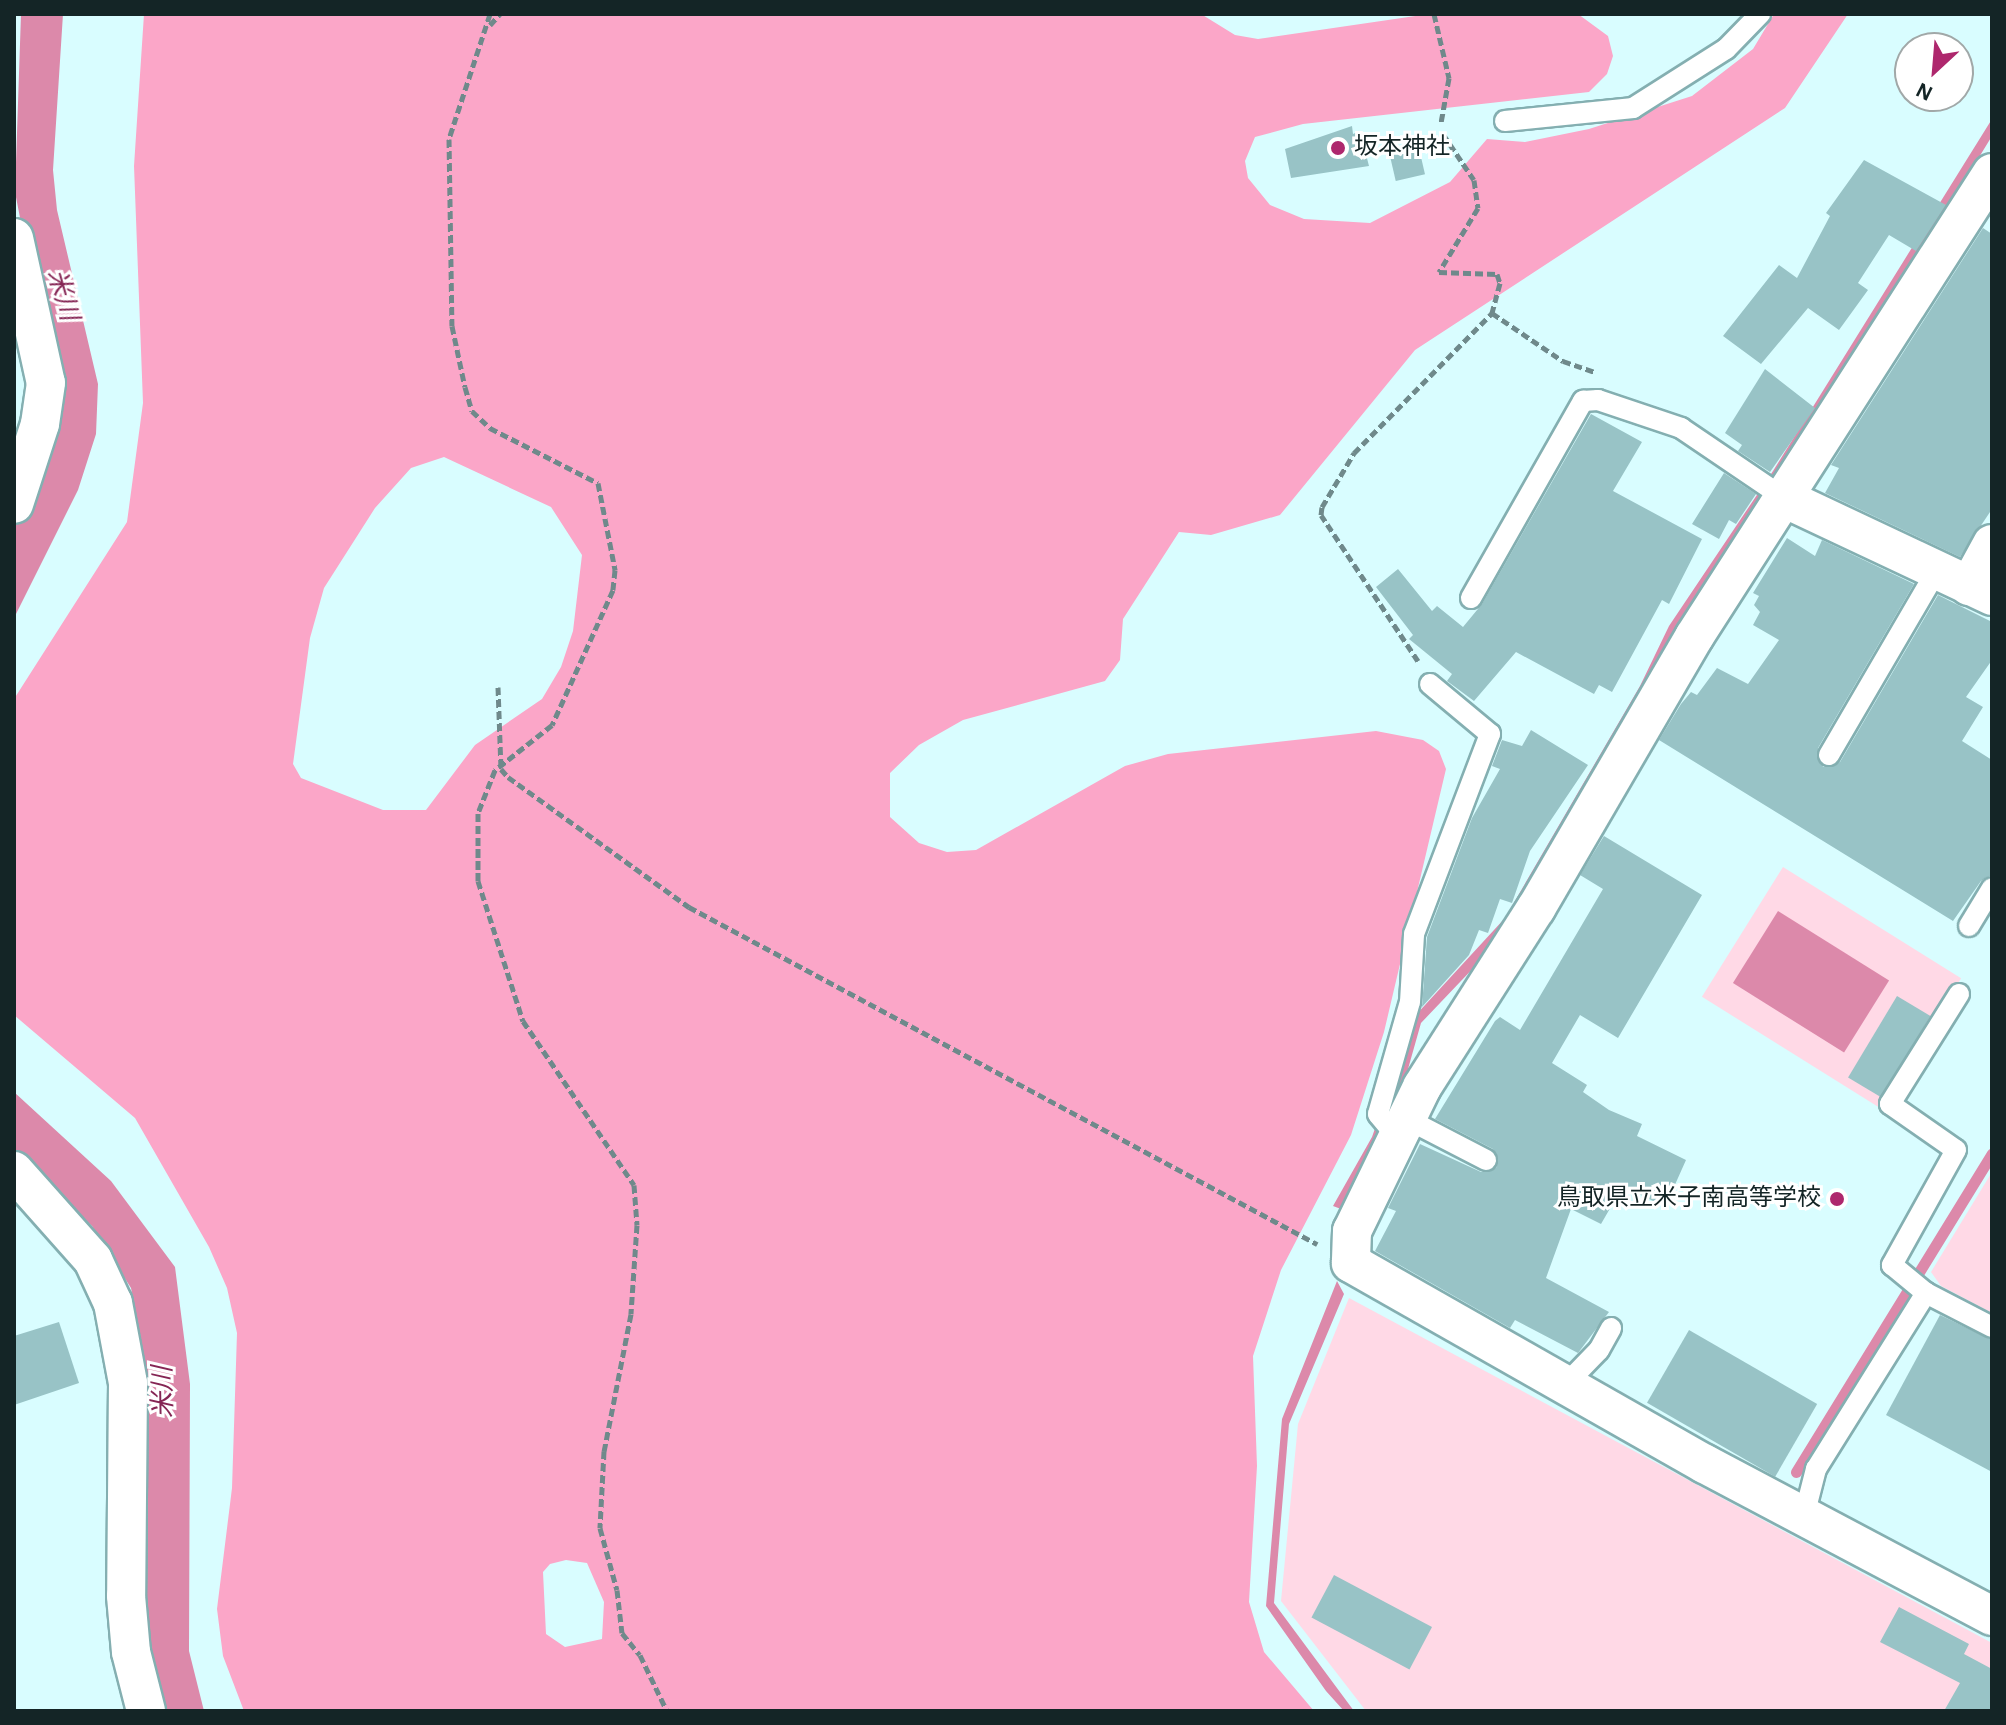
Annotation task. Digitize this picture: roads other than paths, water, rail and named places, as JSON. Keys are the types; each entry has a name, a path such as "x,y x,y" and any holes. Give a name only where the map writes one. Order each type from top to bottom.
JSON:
{"street":[{"path":"1992,173 1786,499 1694,637 1402,1128 1352,1231 1351,1256 1351,1263 1566,1384 1992,1616"},
{"path":"14,238 46,383 40,424 14,504"},
{"path":"1786,499 1966,585 1992,544"},
{"path":"16,1176 93,1260 113,1303 128,1383 126,1596 131,1652 146,1711"}],"lane":[{"path":"1505,121 1633,108 1726,49 1760,14"},
{"path":"1471,598 1576,408 1598,400 1681,428 1786,499"},
{"path":"1829,755 1966,585"},
{"path":"1430,684 1490,734 1414,934 1410,1002 1378,1114 1402,1128 1486,1160"},
{"path":"1969,926 1992,888"},
{"path":"1959,994 1890,1104 1956,1150 1892,1265 1926,1293 1992,1327"},
{"path":"1804,1516 1816,1469 1926,1293"},
{"path":"1566,1384 1599,1350 1611,1328"}],"water":[{"name":"米川","path":"21,14 63,14 53,170 57,210 98,384 96,434 78,490 14,618 14,529 43,462 31,274 15,192"},
{"path":"1992,119 1992,136 1500,940 1421,1023 1395,1115 1341,1209 1333,1206 1372,1137 1414,1017 1505,918 1640,686 1669,626 1773,471"},
{"path":"1778,911 1889,980 1844,1053 1733,983"},
{"name":"米川","path":"14,1092 111,1181 175,1267 190,1384 189,1651 204,1711 156,1711 139,1551 141,1339 131,1288 92,1226 14,1153"},
{"path":"1337,1281 1344,1294 1289,1424 1274,1603 1354,1711 1344,1711 1326,1691 1266,1606 1282,1419"}],"waterway":[{"path":"1796,1472 1992,1154"}],"place":[{"name":"坂本神社","path":"1338,148"},
{"name":"鳥取県立米子南高等学校","path":"1837,1199"}]}
